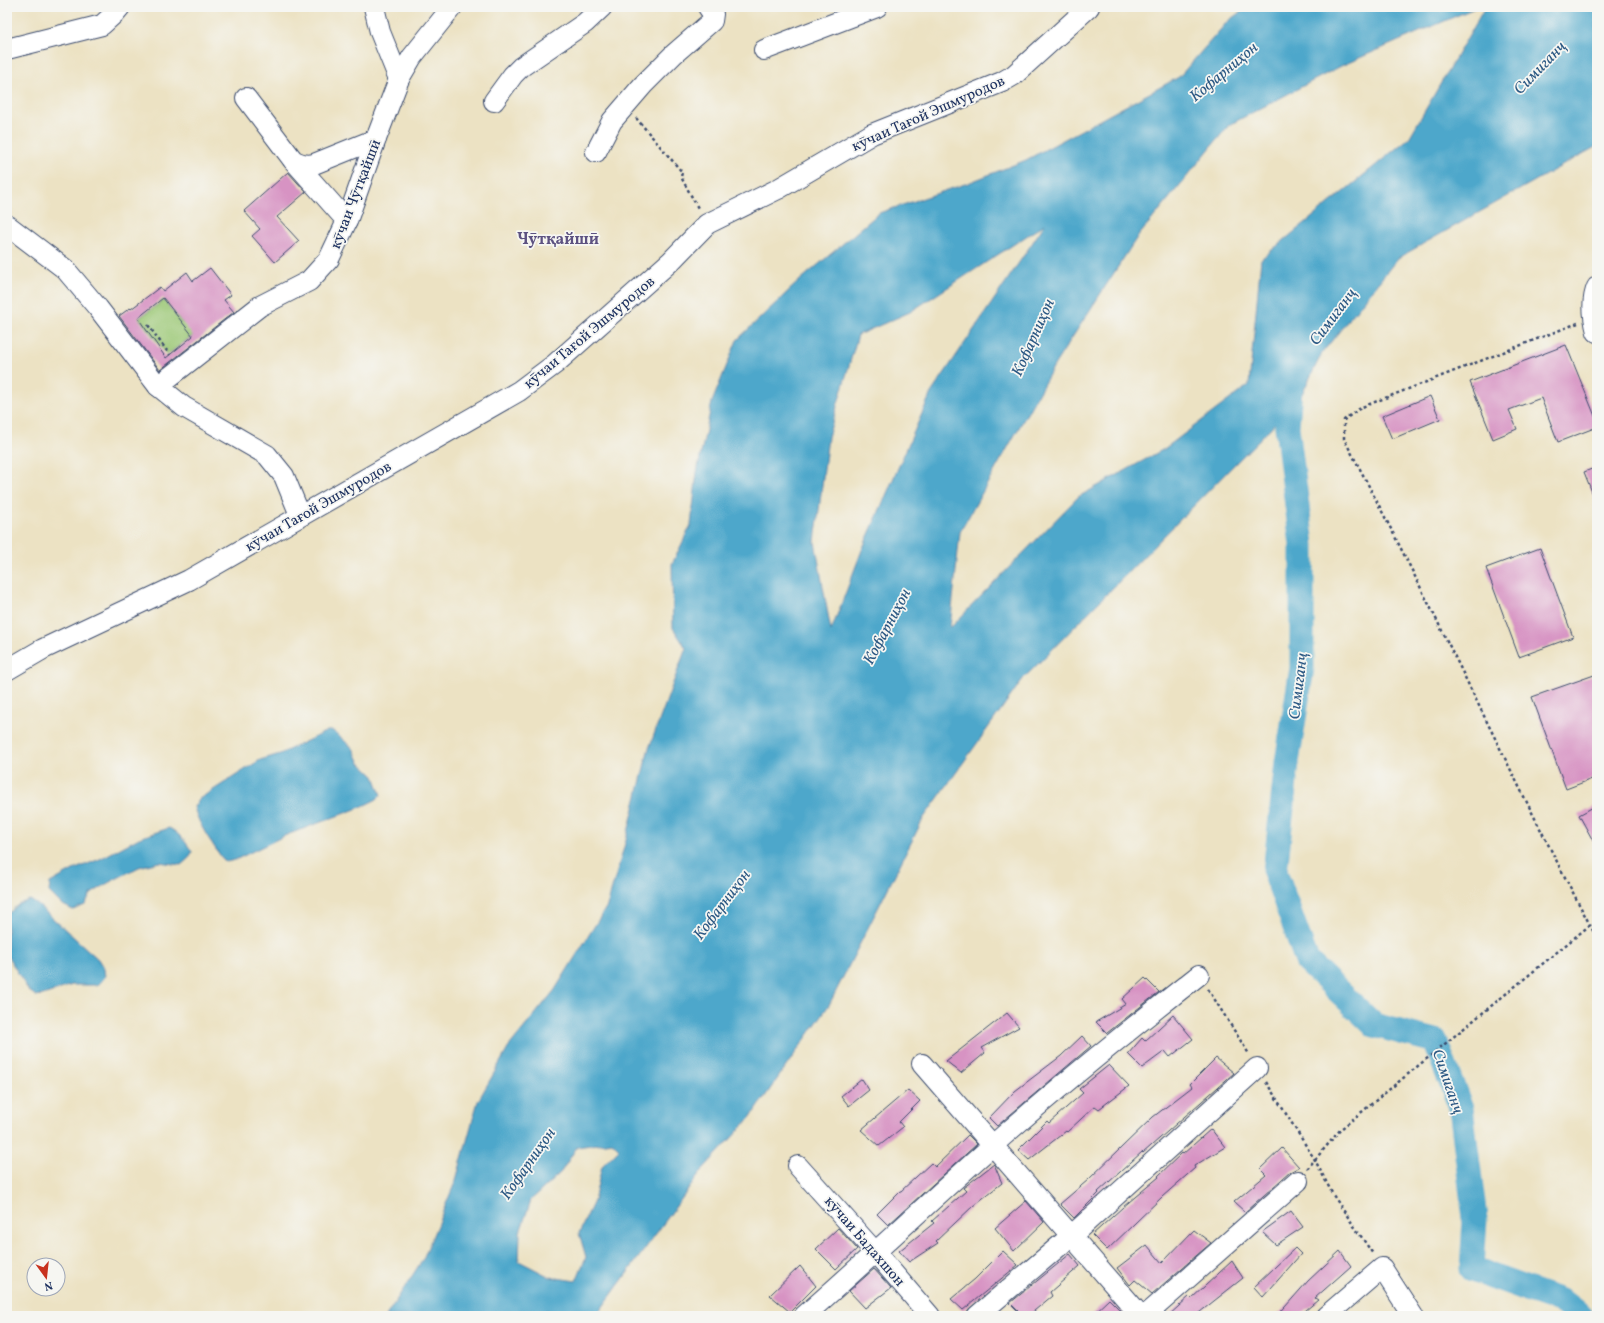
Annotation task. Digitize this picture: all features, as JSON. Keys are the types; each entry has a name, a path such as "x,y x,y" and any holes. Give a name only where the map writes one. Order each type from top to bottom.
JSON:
{"street":[{"path":"7,48 102,25 120,7"},
{"path":"374,7 380,32 399,79"},
{"name":"кӯчаи Чӯтқайшӣ","path":"158,386 260,306 309,281 329,260 347,221 399,79 412,57 452,7"},
{"path":"494,101 513,75 521,67 585,22 602,7"},
{"path":"596,152 612,121 643,85 674,54 712,21 713,14 708,7"},
{"path":"764,50 877,7"},
{"name":"кӯчаи Тағой Эшмуродов","path":"7,670 42,649 189,580 525,387 555,364 671,261 707,224 778,189 872,134 1002,82 1014,74 1089,7"},
{"path":"246,98 293,160 347,221"},
{"path":"293,160 304,165 314,164 376,139"},
{"path":"7,225 65,269 98,308 158,386 184,407 267,455 284,476 300,516"},
{"path":"1595,291 1595,324"},
{"path":"804,1316 993,1145 1123,1035 1199,975"},
{"path":"922,1064 1141,1316"},
{"path":"977,1316 1071,1236 1257,1068"},
{"name":"кӯчаи Бадахшон","path":"798,1166 876,1252 930,1316"},
{"path":"1145,1316 1298,1181"},
{"path":"1326,1316 1382,1268 1414,1316"}],"path":[{"path":"625,106 682,172 682,177 707,224"},
{"path":"1595,324 1362,407 1344,420 1344,439 1597,938"},
{"path":"148,326 180,368"},
{"path":"1298,1181 1340,1129 1590,925"},
{"path":"1199,975 1315,1160 1333,1195 1382,1268"}],"green space":[{"path":"164,300 182,323 189,318 199,331 167,355 139,318"}],"water":[{"name":"Кофарниҳон","path":"1247,7 1477,7 1341,66 1229,125 1136,239 1055,364 960,532 950,628 1078,497 1164,449 1249,385 1261,259 1409,138 1485,7 1597,7 1597,146 1398,258 1322,353 1300,398 1023,679 923,819 829,1005 750,1118 704,1168 596,1316 543,1316 548,1310 526,1316 386,1316 423,1259 456,1180 478,1101 510,1045 554,991 607,906 626,840 648,751 686,648 673,628 672,564 691,525 697,472 712,402 737,340 799,281 879,213 968,183 1026,160 1179,77 1228,21","holes":["1045,224 931,393 862,550 831,631 815,542 828,437 858,335 910,312","612,1142 619,1149 602,1166 594,1201 579,1233 586,1257 576,1281 550,1277 519,1261 520,1232 531,1200 561,1172 577,1147"]},
{"path":"327,731 333,731 353,748 360,763 374,776 381,795 377,799 361,807 284,836 235,860 226,862 210,840 196,814 194,807 199,799 260,760 280,754"},
{"path":"169,828 182,838 192,852 189,858 181,865 159,862 139,867 108,883 91,894 85,905 73,910 61,904 49,892 50,883 73,870 100,859 139,838"},
{"path":"30,900 38,905 98,959 104,969 105,977 98,985 72,985 36,996 29,991 7,955 7,915 19,904"}],"building":[{"path":"288,172 306,192 277,217 299,241 275,262 252,236 260,229 244,211"},
{"path":"210,268 231,295 224,300 234,312 160,370 119,316 130,308 131,309 160,287 163,291 187,272 193,281","holes":["163,298 193,336 166,358 138,318"]},
{"path":"1566,345 1597,421 1597,427 1558,442 1541,398 1509,410 1517,429 1493,439 1470,382"},
{"path":"1430,396 1440,419 1392,439 1382,416"},
{"path":"1597,467 1597,502 1596,502 1584,472"},
{"path":"1540,548 1573,637 1519,657 1486,568"},
{"path":"1597,674 1597,777 1566,789 1532,697"},
{"path":"1597,805 1597,848 1579,815"},
{"path":"1145,978 1159,992 1107,1033 1096,1022 1126,1004 1122,999"},
{"path":"1007,1013 1019,1027 981,1048 985,1053 961,1073 946,1061"},
{"path":"1173,1015 1193,1039 1170,1057 1165,1051 1142,1068 1128,1054 1142,1038 1145,1041"},
{"path":"1082,1036 1091,1046 997,1126 989,1118 1015,1091 1061,1056"},
{"path":"1216,1058 1234,1073 1143,1153 1142,1152 1098,1192 1099,1193 1074,1218 1060,1204 1088,1180 1153,1117 1192,1087 1190,1084"},
{"path":"1109,1065 1129,1086 1099,1109 1095,1106 1067,1132 1066,1131 1029,1160 1018,1150 1047,1121 1049,1123 1083,1093 1079,1089"},
{"path":"862,1079 869,1090 849,1106 841,1096"},
{"path":"908,1090 920,1101 899,1122 903,1127 879,1146 861,1130"},
{"path":"1211,1129 1225,1147 1194,1166 1195,1168 1162,1197 1107,1250 1092,1235 1159,1177 1158,1176 1182,1153 1183,1154"},
{"path":"968,1135 977,1144 888,1225 877,1214 931,1163 935,1167"},
{"path":"1282,1148 1299,1167 1290,1172 1245,1212 1234,1202 1266,1175 1260,1169"},
{"path":"994,1164 1002,1183 973,1206 936,1241 938,1243 909,1262 899,1251 934,1223 932,1221 966,1191 963,1188"},
{"path":"1026,1201 1044,1222 1014,1251 995,1228"},
{"path":"1291,1211 1303,1227 1276,1245 1262,1232"},
{"path":"838,1228 857,1249 836,1269 816,1249"},
{"path":"1194,1230 1211,1243 1152,1294 1135,1280 1130,1285 1117,1268 1147,1245 1162,1263"},
{"path":"1295,1248 1301,1254 1263,1297 1254,1287"},
{"path":"1003,1251 1018,1265 963,1310 951,1299 975,1279"},
{"path":"1340,1251 1351,1266 1315,1298 1318,1300 1299,1316 1277,1316 1308,1281"},
{"path":"1070,1254 1080,1266 1050,1292 1052,1296 1028,1316 1023,1316 1010,1303"},
{"path":"1232,1261 1243,1278 1195,1316 1168,1316 1190,1296 1192,1298"},
{"path":"800,1266 816,1286 790,1312 770,1295"},
{"path":"874,1269 891,1288 865,1308 849,1291"},
{"path":"1109,1299 1126,1316 1091,1316"}],"waterway":[{"name":"Симиганҷ","path":"1295,377 1290,388 1287,427 1302,545 1302,668 1287,762 1275,872 1307,961 1374,1025 1435,1041 1461,1108 1475,1219 1472,1269 1563,1302 1581,1316"}],"district":[{"name":"Чӯтқайшӣ","path":"558,238"}]}
